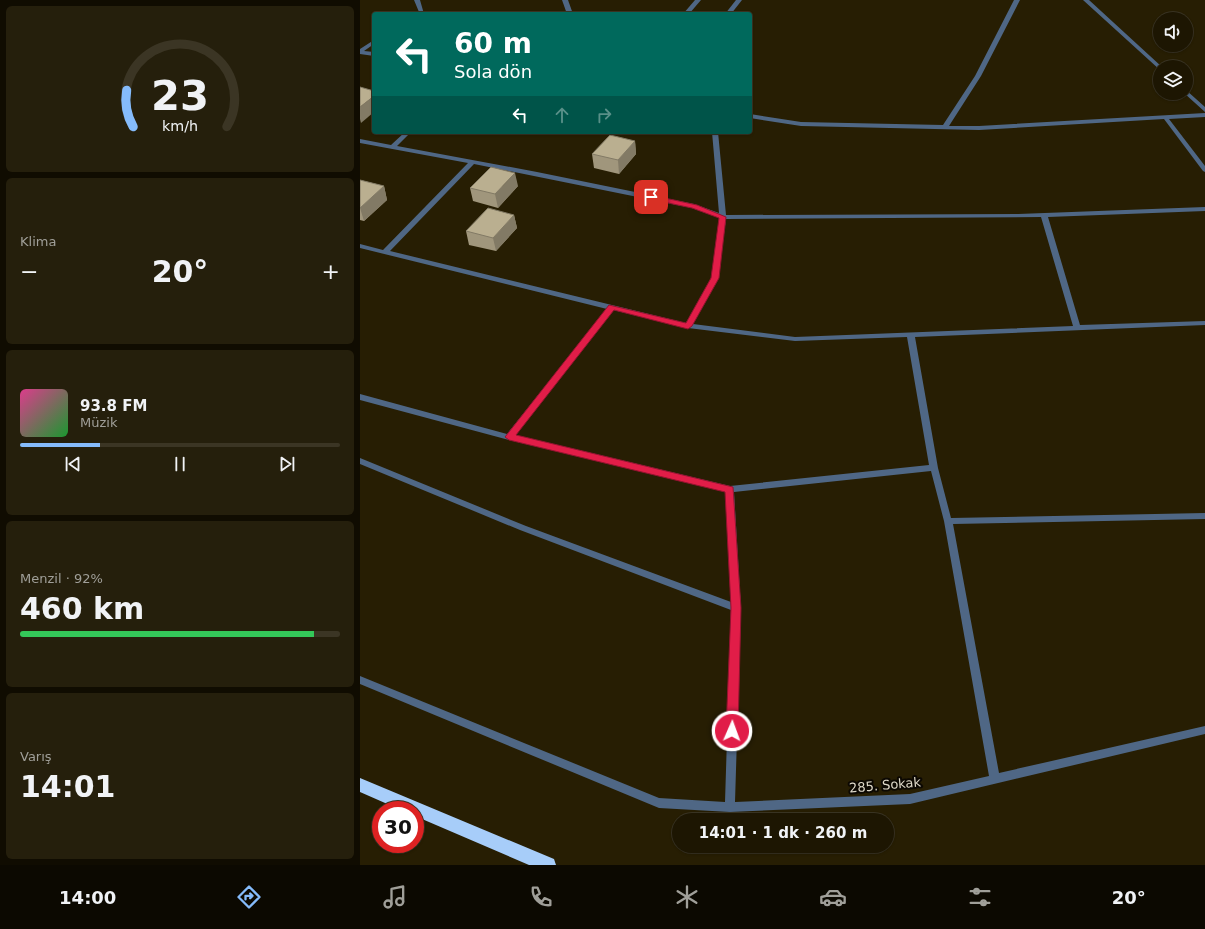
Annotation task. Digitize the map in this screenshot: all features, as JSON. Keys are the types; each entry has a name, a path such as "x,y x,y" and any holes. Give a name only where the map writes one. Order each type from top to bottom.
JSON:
{"highway":[{"path":"360,785 548,865"}],"street":[{"path":"417,0 422,12"},
{"path":"564,0 569,12"},
{"path":"688,12 698,0"},
{"path":"730,12 739,0"},
{"path":"945,127 978,76 1017,0"},
{"path":"1086,0 1153,62"},
{"path":"360,51 372,43"},
{"path":"360,51 372,54"},
{"path":"1193,99 1205,110"},
{"path":"752,116 801,124 979,128 1205,115"},
{"path":"1165,117 1205,170"},
{"path":"392,147 406,134"},
{"path":"688,326 715,278 723,217 715,134"},
{"path":"360,141 694,206 723,217 1044,215 1205,209"},
{"path":"385,252 472,162"},
{"path":"1044,215 1077,328"},
{"path":"360,246 688,326 795,339 911,336 1205,323"},
{"path":"509,437 612,307"},
{"path":"911,336 934,468 948,521 994,780"},
{"path":"360,397 509,437 730,490 934,468"},
{"path":"360,461 523,528 736,608"},
{"path":"730,490 736,608 730,807"},
{"path":"948,521 1205,516"},
{"name":"285. Sokak","path":"360,680 659,803 730,807 910,799 1205,730"}],"building":[{"path":"360,87 372,90 372,98 360,107"},
{"path":"610,135 635,141 618,160 592,154"},
{"path":"491,167 515,173 495,194 470,188"},
{"path":"360,180 384,186 360,208"},
{"path":"488,208 514,215 493,238 466,231"}],"route":[{"path":"651,197 694,206 723,217 715,278 688,326 612,307 509,437 730,490 736,608 732,731"}]}
